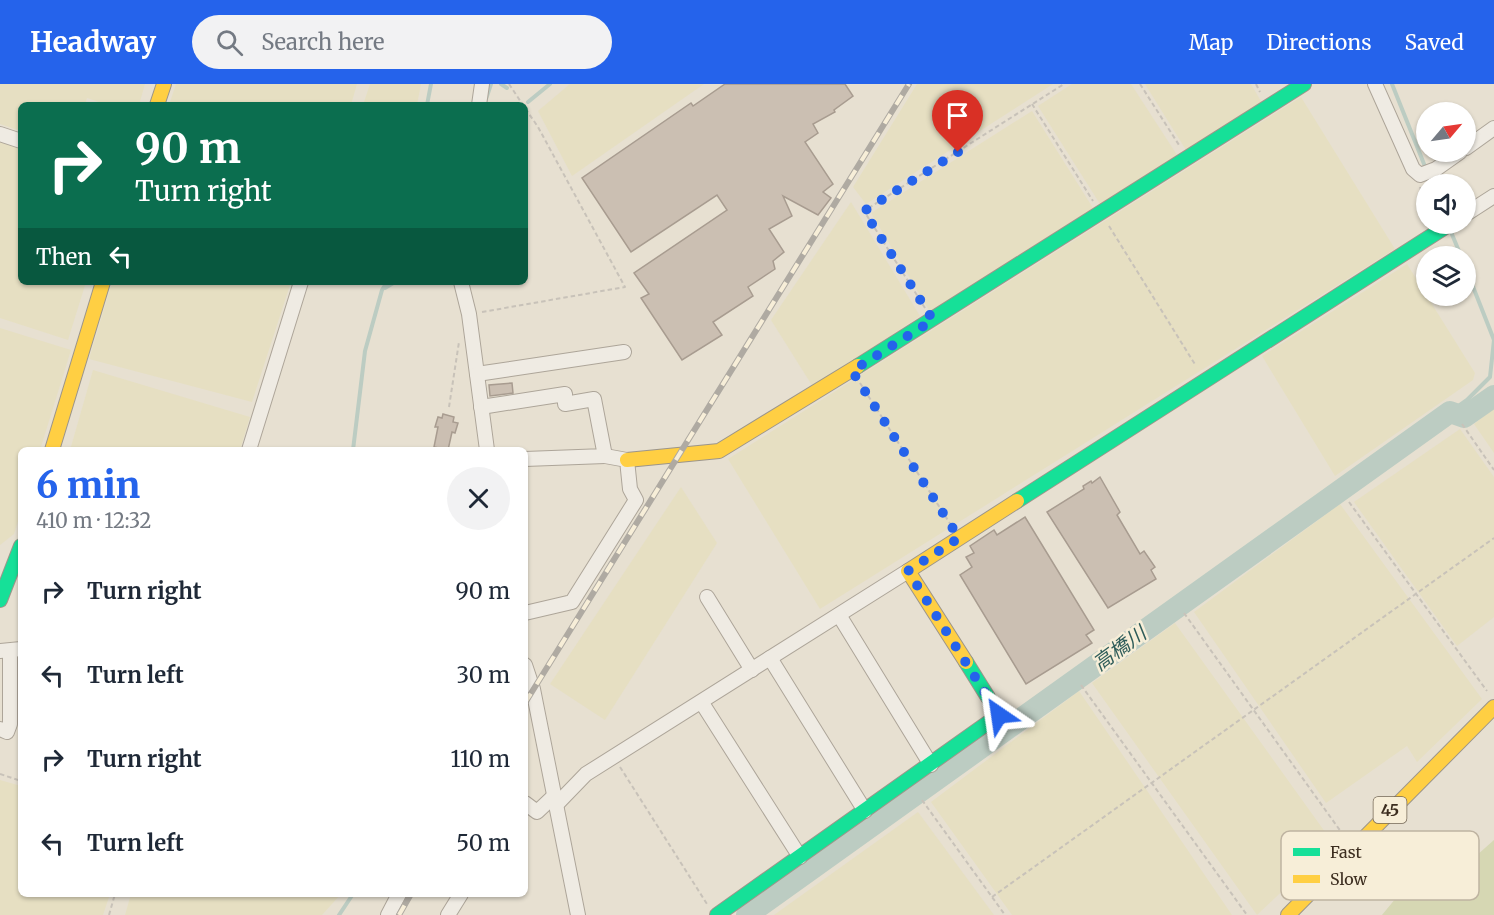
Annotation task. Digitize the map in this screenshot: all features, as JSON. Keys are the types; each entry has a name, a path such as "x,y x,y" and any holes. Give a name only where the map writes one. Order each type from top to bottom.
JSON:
{"street":[{"path":"158,102 164,84"},
{"path":"479,102 482,84"},
{"path":"528,459 605,456 627,460 719,452 852,371 1304,84"},
{"path":"1375,84 1413,169 1427,173 1444,162"},
{"path":"1476,141 1494,128"},
{"path":"0,134 18,140"},
{"path":"1476,208 1494,196"},
{"path":"528,804 537,812 586,774 702,703 1435,234"},
{"path":"53,447 102,285"},
{"path":"250,447 300,285"},
{"path":"462,285 469,314 487,447"},
{"path":"477,374 624,352"},
{"path":"481,407 565,394 565,404 594,399 605,456"},
{"path":"528,612 572,602 636,500 630,489 627,460"},
{"path":"0,555 18,555"},
{"path":"0,600 18,560"},
{"path":"713,910 800,857 999,715 908,571"},
{"path":"707,597 752,670"},
{"path":"839,615 931,765"},
{"path":"10,650 10,732"},
{"path":"770,658 864,811"},
{"path":"528,674 556,799 578,915"},
{"path":"702,703 800,857"},
{"name":"45","path":"1370,831 1494,707"},
{"path":"388,915 397,897"},
{"path":"448,915 459,897"},
{"name":"45","path":"1288,915 1303,900"}],"path":[{"path":"509,84 521,102"},
{"path":"933,320 864,211 1064,84"},
{"path":"1140,84 1187,158"},
{"path":"1032,104 1205,381"},
{"path":"469,314 625,287 528,112"},
{"path":"449,407 459,341"},
{"path":"852,371 959,538"},
{"path":"1462,424 1494,470"},
{"path":"1349,502 1414,595 1487,692"},
{"path":"992,897 1494,538"},
{"path":"1184,613 1341,831"},
{"path":"1081,685 1247,915"},
{"path":"613,757 713,910"},
{"path":"0,774 18,780"},
{"path":"922,800 1005,915"},
{"path":"109,915 114,897"}],"shaded area":[{"path":"0,84 145,84 140,102 99,102 87,98 86,102 18,102 18,130 0,124"},
{"path":"176,84 357,84 352,102 170,102"},
{"path":"370,84 421,84 418,102 364,102"},
{"path":"570,84 704,84 572,176 538,111"},
{"path":"917,84 1053,84 866,204 853,187"},
{"path":"1072,84 1131,84 1177,155 1100,204 1038,106"},
{"path":"1145,84 1251,84 1262,103 1186,150"},
{"path":"1301,97 1395,249 820,609 728,459"},
{"path":"1032,111 1093,208 930,312 871,213"},
{"path":"0,142 18,148 18,285 85,285 68,340 0,318"},
{"path":"851,202 920,316 813,387 771,320"},
{"path":"1407,264 1416,278 1416,306 1433,306 1475,373 1473,380 1335,476 1262,356"},
{"path":"111,285 290,285 252,402 89,359"},
{"path":"0,328 71,350 41,447 18,447 18,521 14,534 0,545"},
{"path":"93,370 250,417 241,447 71,447"},
{"path":"1494,408 1494,453 1474,424"},
{"path":"1460,429 1494,477 1494,617 1457,646 1354,502"},
{"path":"681,487 717,543 605,720 550,684"},
{"path":"1340,504 1482,699 1417,762 1407,746 1326,803 1194,612"},
{"path":"1175,623 1324,831 1281,831 1281,892 1257,915 1092,683"},
{"path":"1079,691 1232,915 1012,915 931,802"},
{"path":"0,780 18,785 18,897 109,897 103,915 0,915"},
{"path":"918,812 994,915 774,915"},
{"path":"130,897 338,897 322,915 125,915"}],"green space":[{"path":"1494,840 1494,915 1382,915 1394,900 1479,900 1479,853"}],"building":[{"path":"725,84 845,84 853,96 834,110 835,112 813,124 818,133 805,142 833,184 823,192 831,198 818,215 783,196 792,216 769,229 784,252 773,261 775,269 748,287 753,296 713,322 722,335 682,360 641,298 649,294 634,273 727,210 717,195 631,252 582,178 691,103 693,106"},
{"path":"512,383 513,393 490,396 489,385"},
{"path":"443,414 454,417 453,422 458,423 455,433 452,432 449,447 434,447 438,427 435,427 438,417 442,418"},
{"path":"1100,477 1120,512 1117,515 1140,554 1144,551 1155,567 1151,570 1156,579 1108,608 1047,512 1084,489 1083,486"},
{"path":"1025,517 1094,630 1086,635 1092,643 1026,684 960,575 972,567 966,557 974,553 970,546 994,530 997,535"}],"waterway":[{"path":"428,102 431,84"},
{"path":"486,99 491,84"},
{"path":"501,84 507,88"},
{"path":"528,102 550,84"},
{"path":"1392,84 1428,174"},
{"path":"1452,234 1457,246"},
{"path":"353,447 365,351 385,285"},
{"path":"385,288 390,285"},
{"path":"1450,412 1467,400 1490,377 1494,340 1476,294"},
{"name":"高橋川","path":"747,915 1450,412 1464,417 1494,396"},
{"path":"339,915 351,897"}],"railway":[{"path":"528,698 909,84"},
{"path":"399,915 409,897"}],"traffic: fast":[{"path":"858,366 1304,84"},
{"path":"1017,501 1434,234"},
{"path":"0,600 18,554"},
{"path":"717,915 999,715 966,662"}],"traffic: slow":[{"path":"158,102 164,84"},
{"path":"53,447 102,285"},
{"path":"627,460 719,451 858,366"},
{"path":"966,662 908,571 1017,501"},
{"path":"1371,831 1494,707"},
{"path":"1288,915 1303,900"}],"route":[{"path":"958,152 864,211 933,320 852,371 959,538 908,571 999,715"}]}
